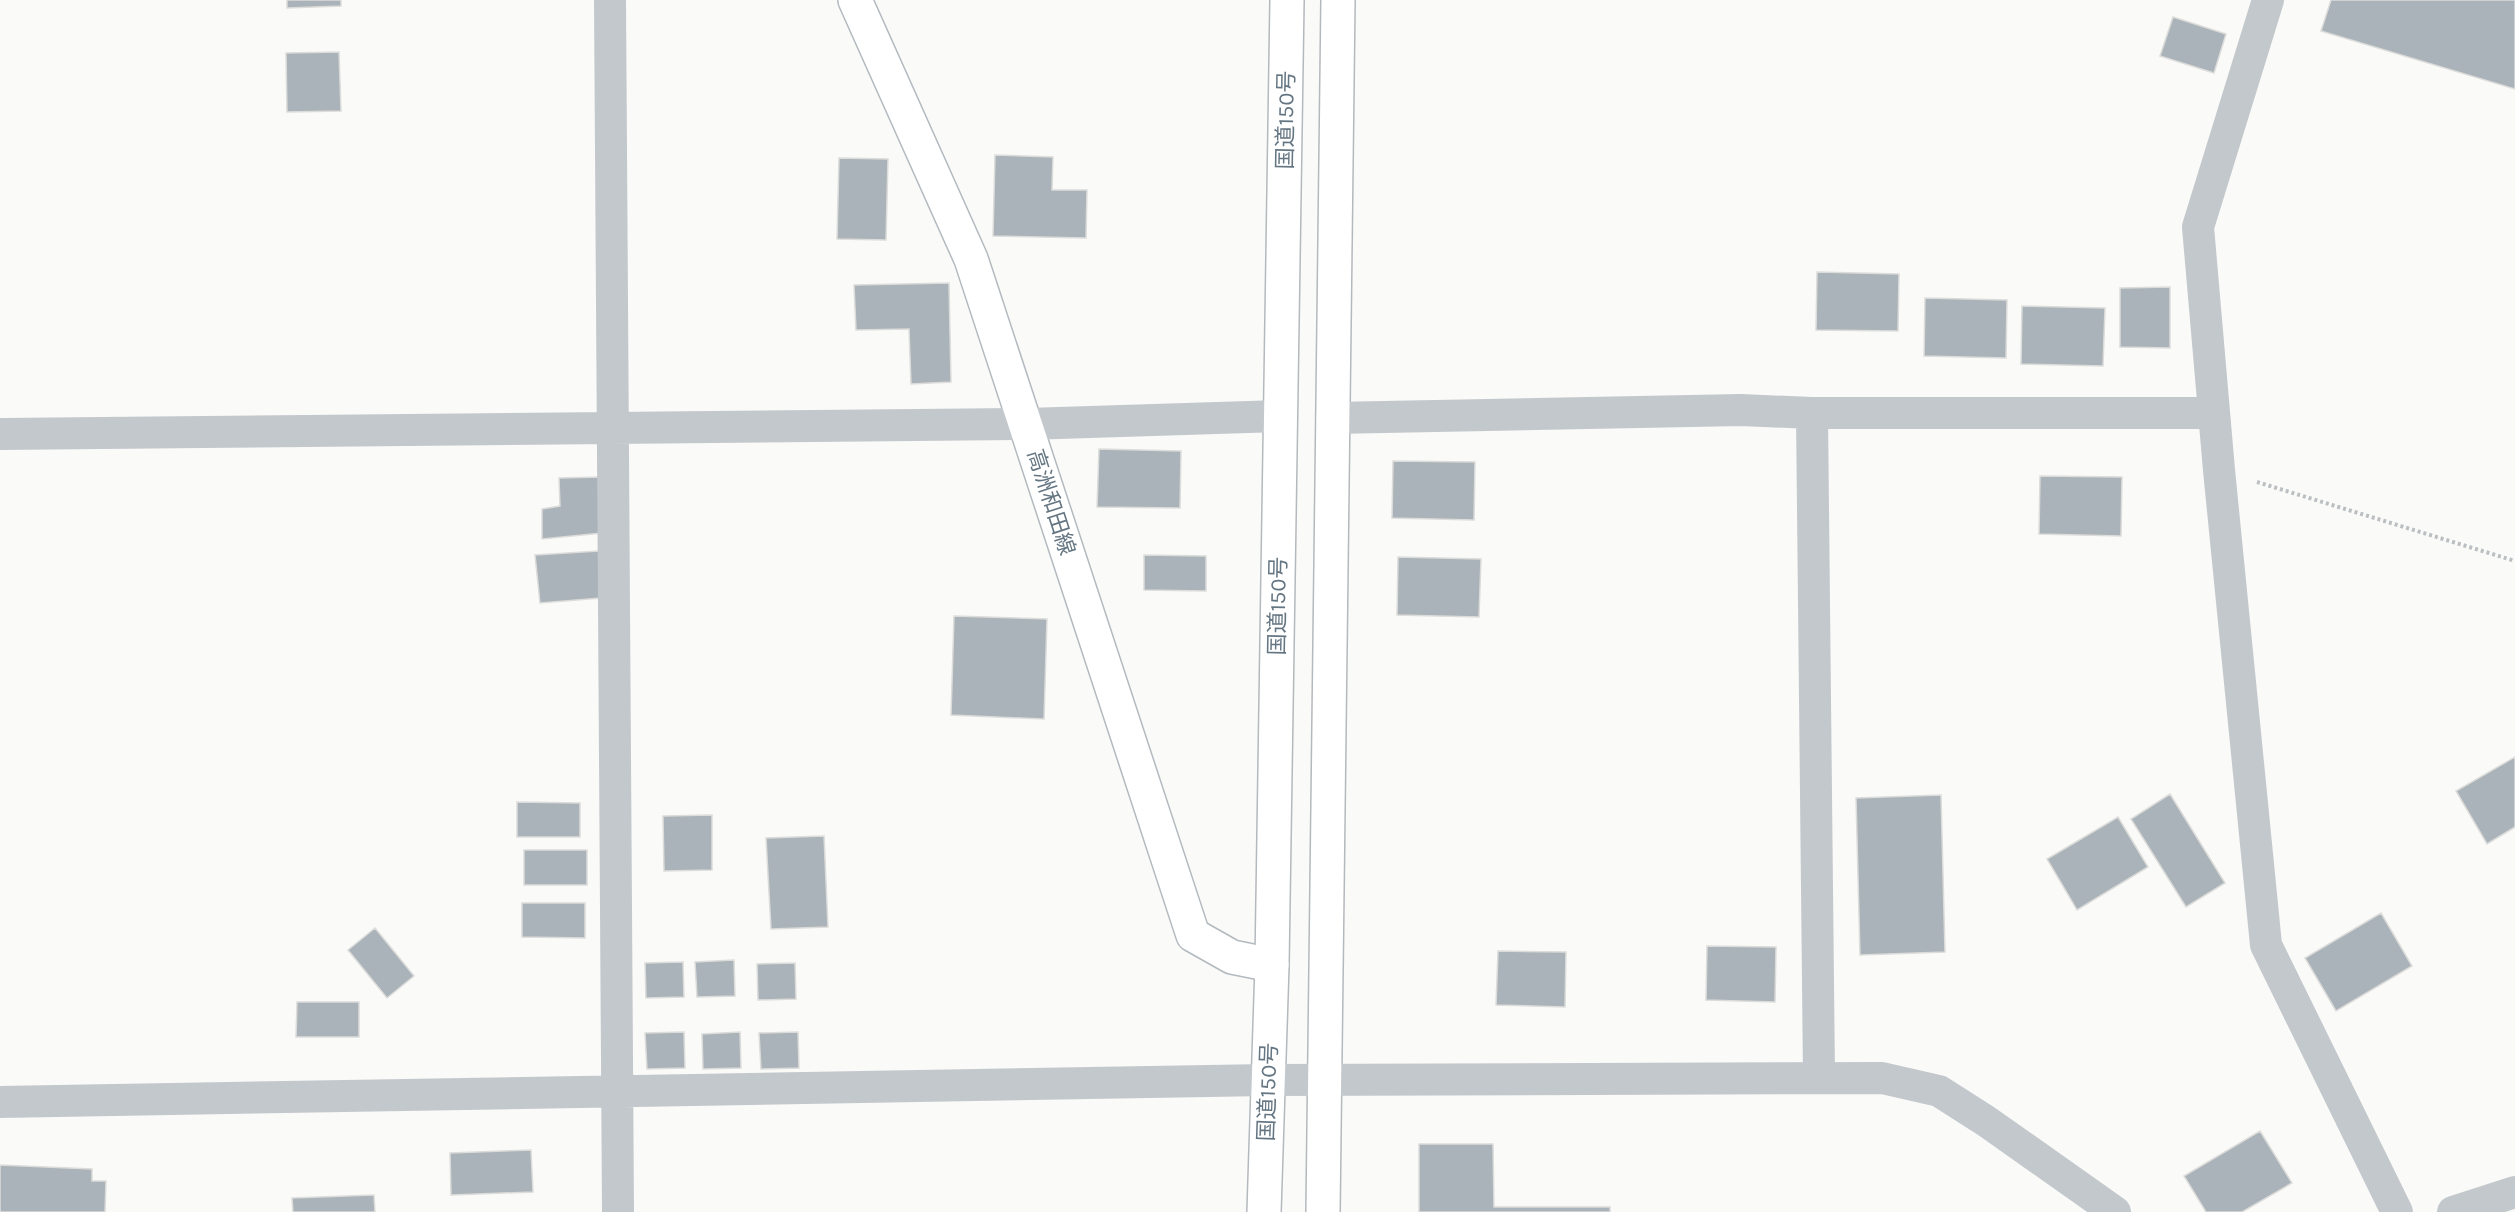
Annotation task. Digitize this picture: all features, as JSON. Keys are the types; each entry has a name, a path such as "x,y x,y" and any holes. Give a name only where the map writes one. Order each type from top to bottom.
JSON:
{"main road":[{"name":"高洲和田線","path":"855,0 971,259 1193,934 1232,957 1272,965"},
{"name":"国道150号","path":"1264,1212 1272,965 1287,0"},
{"path":"1323,1212 1338,0"}],"street":[{"path":"610,0 618,1212"},
{"path":"2268,0 2198,227 2213,413 2266,945 2397,1212"},
{"path":"1332,418 1741,410 1812,413 2213,413"},
{"path":"1812,413 1819,1078"},
{"path":"0,434 1027,424 1280,416"},
{"path":"0,1102 1267,1080 1882,1078 1939,1091 1986,1121 2115,1212"},
{"path":"2453,1212 2515,1192"}],"path":[{"path":"2219,470 2515,561"}],"building":[{"path":"287,0 341,0 341,6 287,8"},
{"path":"2331,0 2515,0 2515,89 2321,31"},
{"path":"2173,17 2226,34 2214,73 2160,56"},
{"path":"339,52 341,111 287,112 286,53"},
{"path":"995,155 1053,157 1052,190 1087,190 1086,238 993,236"},
{"path":"839,158 888,159 886,240 837,239"},
{"path":"1817,272 1899,274 1898,331 1816,330"},
{"path":"949,283 951,382 911,384 909,329 856,330 854,285"},
{"path":"2170,287 2170,348 2120,347 2120,288"},
{"path":"1925,298 2007,300 2006,358 1924,356"},
{"path":"2022,306 2105,308 2103,366 2021,364"},
{"path":"1099,449 1181,451 1180,508 1097,507"},
{"path":"1393,461 1475,462 1474,520 1392,518"},
{"path":"2040,476 2122,477 2121,536 2039,534"},
{"path":"600,477 602,533 542,539 542,509 560,506 559,478"},
{"path":"599,551 601,598 540,603 535,555"},
{"path":"1144,555 1206,556 1206,591 1144,590"},
{"path":"1398,557 1481,559 1479,617 1397,615"},
{"path":"954,616 1047,619 1044,719 951,715"},
{"path":"2515,757 2515,827 2487,844 2456,791"},
{"path":"2170,794 2225,883 2186,907 2131,819"},
{"path":"1941,795 1945,952 1860,955 1856,798"},
{"path":"517,802 580,803 580,837 517,837"},
{"path":"712,815 712,870 664,871 663,816"},
{"path":"2118,817 2148,867 2077,910 2047,859"},
{"path":"824,836 828,927 771,929 766,838"},
{"path":"524,850 587,850 587,885 524,885"},
{"path":"522,903 585,903 585,938 522,937"},
{"path":"2381,913 2412,966 2336,1011 2305,958"},
{"path":"375,928 414,976 387,998 348,950"},
{"path":"1707,946 1776,947 1775,1002 1706,1000"},
{"path":"1498,951 1566,952 1565,1007 1496,1005"},
{"path":"734,960 735,996 697,997 695,962"},
{"path":"683,962 684,997 646,998 645,963"},
{"path":"795,963 796,999 758,1000 757,964"},
{"path":"297,1002 359,1002 359,1037 296,1037"},
{"path":"684,1032 685,1068 647,1069 645,1033"},
{"path":"740,1032 741,1068 703,1069 702,1034"},
{"path":"798,1032 799,1068 761,1069 759,1033"},
{"path":"2260,1131 2292,1183 2242,1212 2206,1212 2184,1176"},
{"path":"1419,1144 1493,1144 1494,1207 1610,1207 1610,1212 1419,1212"},
{"path":"531,1150 533,1192 451,1195 450,1153"},
{"path":"0,1165 92,1169 92,1181 106,1181 105,1212 0,1212"},
{"path":"374,1195 375,1212 293,1212 292,1198"}]}
